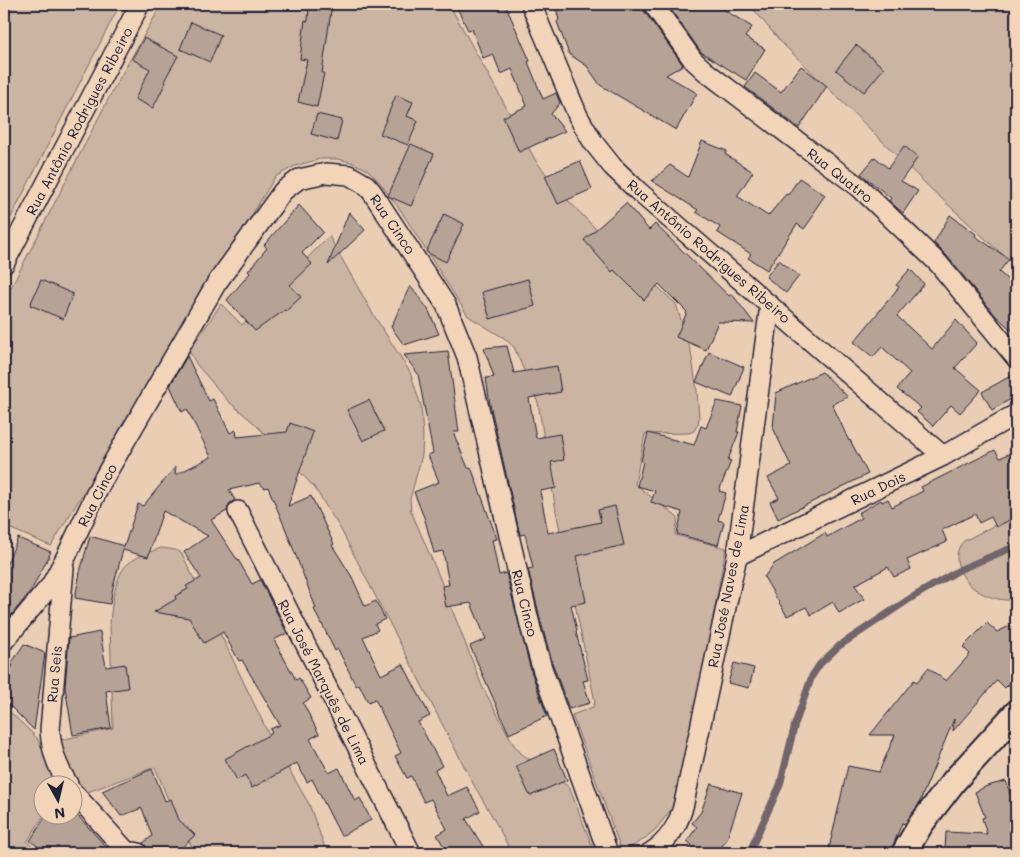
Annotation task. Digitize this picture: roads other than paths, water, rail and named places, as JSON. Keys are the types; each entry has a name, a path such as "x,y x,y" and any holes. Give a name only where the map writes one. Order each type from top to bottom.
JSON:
{"street":[{"name":"Rua Antônio Rodrigues Ribeiro","path":"4,264 140,4"},
{"name":"Rua Antônio Rodrigues Ribeiro","path":"531,4 578,116 593,142 612,166 638,191 943,456"},
{"name":"Rua Quatro","path":"653,4 693,60 789,136 860,187 938,263 1016,358"},
{"name":"Rua Cinco","path":"4,641 50,585 65,559 101,483 216,284 275,201 292,184 306,177 326,173 349,175 359,180 372,192 446,305 460,336 467,357 530,629 608,853"},
{"name":"Rua José Naves de Lima","path":"650,853 671,834 682,816 737,556 770,305"},
{"name":"Rua Dois","path":"737,556 943,456 1016,414"},
{"name":"Rua José Marquês de Lima","path":"238,511 411,853"},
{"name":"Rua Seis","path":"63,774 54,757 50,730 65,559"},
{"path":"904,853 921,824 954,780 1016,716"},
{"path":"82,802 128,853 138,853"}],"waterway":[{"path":"749,853 780,785 795,724 812,676 820,664 839,646 911,598 961,569 1016,546"}]}
